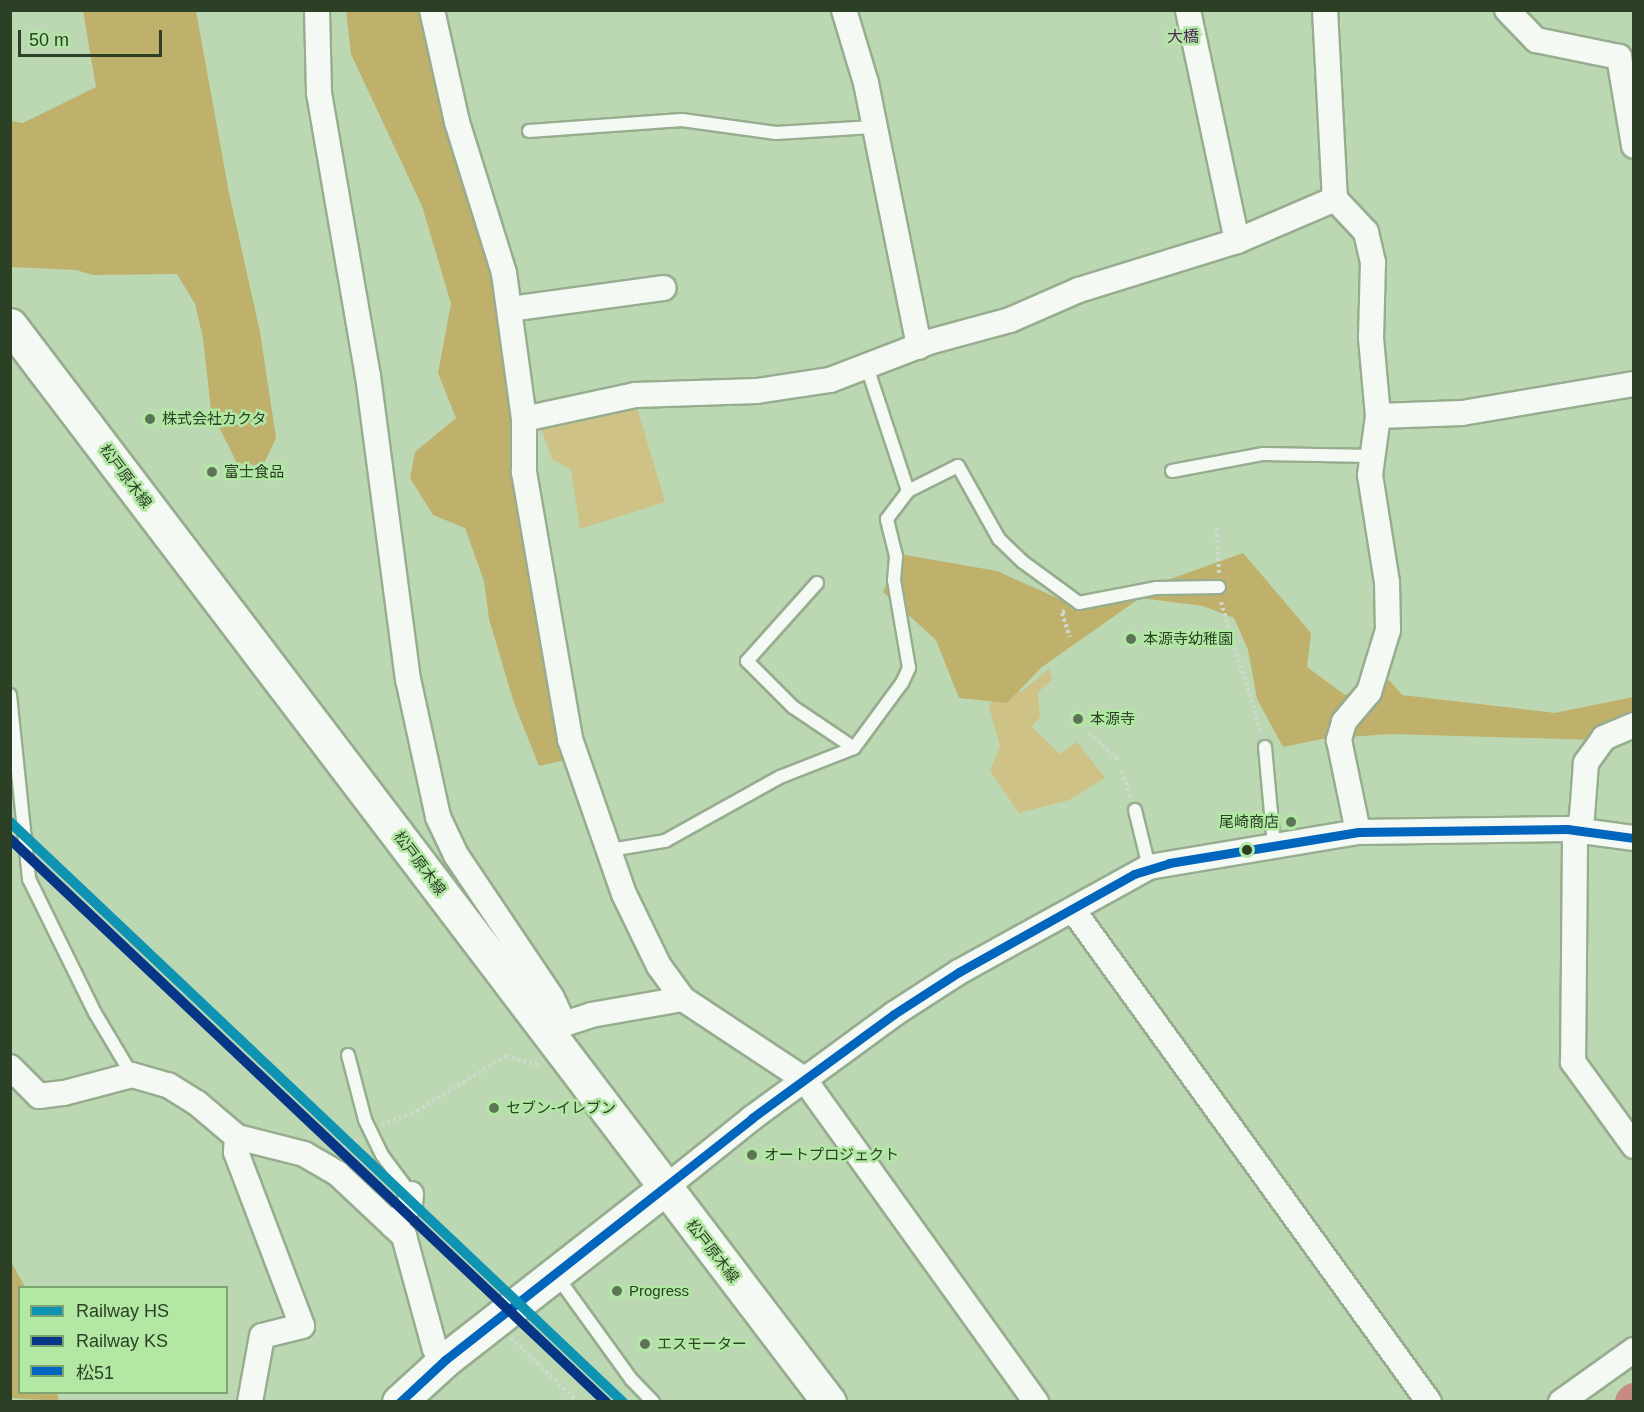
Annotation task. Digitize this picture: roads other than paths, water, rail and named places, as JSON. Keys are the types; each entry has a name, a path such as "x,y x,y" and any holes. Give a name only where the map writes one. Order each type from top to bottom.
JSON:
{"main road":[{"name":"松戸原木線","path":"10,325 557,1030 665,1188 830,1401"},
{"path":"399,1401 445,1360 665,1188"}],"street":[{"path":"317,10 319,93 368,376 408,679 438,817 456,855 552,998 557,1030 591,1015 683,999"},
{"path":"432,10 457,122 497,246 510,309 524,419 524,472 570,739 641,932 683,999 804,1079 1036,1401"},
{"path":"844,10 866,83 873,127 920,346"},
{"path":"1188,10 1200,54 1237,241"},
{"path":"1325,10 1323,28 1335,199 1366,232 1372,262 1371,338 1378,416 1370,475 1387,582 1388,630 1369,692 1344,722 1339,740 1358,832"},
{"path":"1507,10 1536,40 1619,57 1634,146"},
{"path":"524,419 635,395 783,389 830,381 920,346 1010,320 1079,290 1237,241 1335,199"},
{"path":"510,309 664,288"},
{"path":"1378,416 1462,413 1634,384"},
{"path":"1634,726 1604,738 1586,763 1582,816 1576,831 1573,1062 1634,1146"},
{"path":"665,1188 804,1079 959,972 1149,867 1358,832 1576,831 1634,838"},
{"path":"1073,910 1429,1401"},
{"path":"10,1067 39,1096 48,1096 132,1075 183,1092 237,1137 304,1154 338,1174 404,1236 435,1348 445,1360"},
{"path":"237,1137 236,1152 302,1326 262,1336 250,1401"},
{"path":"393,1226 410,1205 411,1194"},
{"path":"1561,1401 1634,1350"}],"lane":[{"path":"529,131 682,120 776,133 873,127"},
{"path":"867,367 908,491"},
{"path":"1172,471 1263,454 1373,456"},
{"path":"610,850 665,841 780,777 854,748 902,683 909,668 894,580 896,556 887,519 908,491 958,466 999,539 1023,562 1079,603 1155,588 1219,587"},
{"path":"817,583 747,661 793,707 854,748"},
{"path":"10,695 28,879 95,1013 132,1075"},
{"path":"1265,747 1274,845"},
{"path":"1135,810 1149,867"},
{"path":"10,852 24,853"},
{"path":"348,1055 365,1120 382,1155 411,1194"},
{"path":"556,1275 631,1379 653,1401"}],"rail line":[{"name":"HS","path":"10,822 623,1402"},
{"name":"KS","path":"10,839 606,1402"}],"place":[{"name":"株式会社カクタ","path":"150,419"},
{"name":"富士食品","path":"212,472"},
{"name":"本源寺幼稚園","path":"1131,639"},
{"name":"本源寺","path":"1078,719"},
{"name":"尾崎商店","path":"1291,822"},
{"name":"セブン-イレブン","path":"494,1108"},
{"name":"オートプロジェクト","path":"752,1155"},
{"name":"Progress","path":"617,1291"},
{"name":"エスモーター","path":"645,1344"}],"district":[{"name":"大橋","path":"1183,37"}]}
